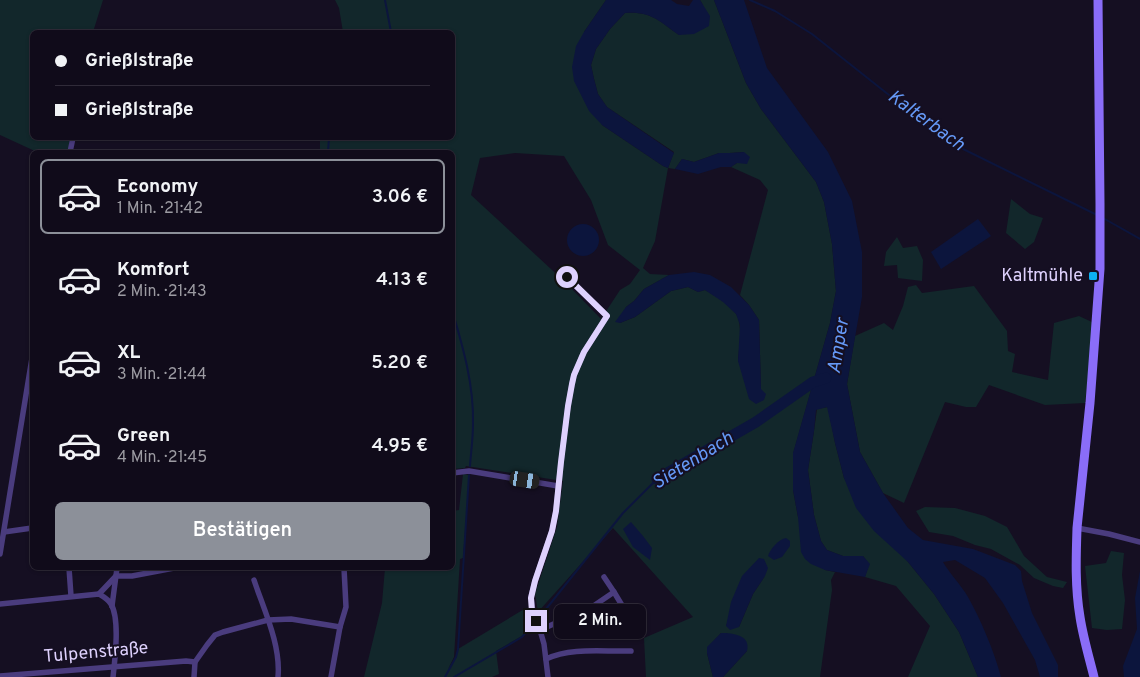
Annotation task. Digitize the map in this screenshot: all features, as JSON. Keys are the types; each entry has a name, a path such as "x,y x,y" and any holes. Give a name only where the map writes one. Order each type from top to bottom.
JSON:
{"main road":[{"path":"1094,677 1080,618 1076,584 1076,558 1100,269 1098,0"}],"street":[{"path":"548,677 540,630 532,612 531,598 552,531 568,406 574,375 584,352 607,316 567,277"},
{"path":"0,554 30,370"},
{"path":"455,473 469,471 558,486"},
{"path":"4,532 30,528"},
{"path":"1078,528 1140,542"},
{"path":"69,570 71,596"},
{"path":"112,606 117,570"},
{"path":"99,594 116,576 132,576 164,570"},
{"path":"331,677 340,627 346,607 344,570"},
{"path":"604,577 629,617"},
{"path":"254,580 275,644 278,659 278,677"},
{"path":"540,630 592,607 614,592"},
{"path":"0,604 99,594 107,599 112,606 116,622 113,677"},
{"path":"194,677 195,662 215,635 268,620 291,619 340,627"},
{"path":"546,659 556,654 568,652 631,652"},
{"name":"Tulpenstraße","path":"0,676 186,661 195,662"}],"green space":[{"path":"0,0 103,0 94,30 30,30 30,140 71,140 68,150 33,150 0,135"},
{"path":"335,0 606,0 584,32 602,125 668,168 674,152 607,107 598,94 591,65 596,49 610,29 625,13 648,15 679,35 703,5 700,0 714,0 746,83 761,109 816,182 824,202 832,244 836,291 830,323 793,454 793,490 798,517 825,570 835,572 831,580 832,590 820,677 723,677 747,651 726,633 721,633 707,648 713,677 646,677 644,638 693,617 613,528 538,612 535,594 557,527 563,481 466,466 465,468 455,469 455,150 320,150 320,140 455,140 455,30 343,30 339,8","holes":["744,152 737,163 731,167 760,180 768,190 740,295 759,320 761,389 738,361 740,330 736,314 726,304 705,290 698,292 688,287 671,291 635,317 620,323 626,307 644,289 669,275 650,274 643,268 655,241 668,168 675,169 682,159 694,162 719,153","515,153 564,156 591,200 608,245 640,270 630,284 620,290 601,319 565,282 471,195 480,158","765,576 753,594 739,627 726,625"]},
{"path":"1011,199 1030,214 1043,218 1034,242 1025,249 1006,233"},
{"path":"897,237 903,248 917,246 923,260 922,281 898,278 897,265 884,266 886,252"},
{"path":"916,285 922,293 974,286 1007,331 1008,351 1015,354 1012,372 1048,380 1054,323 1079,316 1094,323 1085,403 1045,405 989,385 976,407 966,407 945,402 904,503 883,493 860,452 847,384 855,336 884,323 893,330 903,306 908,287"},
{"path":"828,407 844,478 934,594 959,632 978,677 908,677 930,626 896,586 865,577 869,564 863,556 843,556 827,550 821,541 814,515 808,470 817,409"},
{"path":"463,474 469,475 463,558 460,559 454,657 448,669 456,657 458,649 526,608 533,624 522,636 496,651 499,674 492,677 364,677 382,603 385,570 455,570 455,511 459,510"},
{"path":"925,507 955,508 985,516 1007,527 1024,556 1047,577 1067,582 1063,588 1053,586 1034,578 1020,565 991,549 953,536 929,532 916,511"},
{"path":"1111,551 1124,553 1122,575 1125,600 1122,629 1092,628 1085,566 1106,563"}],"water":[{"path":"606,0 671,0 677,4 689,6 693,0 700,0 710,16 709,26 694,34 679,35 648,15 625,13 610,29 596,49 591,65 598,94 607,107 674,153 668,168 602,125 589,111 574,81 572,67 576,46"},
{"name":"Amper","path":"714,0 744,0 767,68 828,152 852,201 862,252 862,297 847,384 860,452 883,493 908,528 923,540 973,549 1015,565 1021,571 1022,581 1032,613 1058,665 1058,677 1040,677 1035,660 1003,603 985,578 955,560 943,562 973,606 991,646 1001,677 978,677 959,632 934,594 908,562 874,531 856,508 844,478 827,407 816,410 808,470 814,515 821,541 827,550 843,556 863,556 870,564 865,577 825,570 811,564 801,552 798,517 793,490 793,453 830,323 836,291 832,244 824,202 816,182 761,109 746,83"},
{"path":"744,152 750,157 747,164 737,163 731,167 721,167 698,174 675,169 682,159 694,162 719,153"},
{"path":"978,219 991,236 941,269 931,252"},
{"path":"583,224 589,225 594,229 598,234 598,246 594,251 589,255 583,256 577,255 572,251 568,246 567,240 568,234 572,229 577,225"},
{"path":"694,272 710,275 731,287 749,305 759,320 761,389 766,394 764,400 756,404 749,399 738,361 740,325 736,314 723,302 705,290 698,292 688,287 671,291 635,317 620,323 615,322 626,307 644,289 669,275"},
{"path":"631,522 652,548 650,560 633,547 623,529"},
{"path":"786,538 790,541 790,546 782,557 774,560 768,556 775,545"},
{"path":"759,558 764,559 768,568 765,576 753,594 739,627 730,630 726,626 731,602 742,576"},
{"path":"1140,571 1140,677 1124,677 1123,666 1137,629 1135,598"},
{"path":"721,633 736,634 744,638 748,646 747,651 723,677 713,677 707,647"}],"waterway":[{"path":"385,0 391,30"},
{"name":"Kalterbach","path":"750,0 775,11 812,34 947,141 1097,215"},
{"path":"328,150 329,140"},
{"name":"Kalterbach","path":"1103,218 1140,239"},
{"path":"455,320 464,352 472,395 473,429 470,466"},
{"name":"Sietenbach","path":"657,479 756,422 813,382 826,378"},
{"path":"445,677 456,657 458,649 469,475"},
{"name":"Sietenbach","path":"538,619 623,513 657,479"},
{"name":"Sietenbach","path":"454,677 522,637 533,624"}],"place":[{"name":"Kaltmühle","path":"1093,276"}],"route":[{"path":"536,621 532,612 531,598 535,581 546,553 556,511 568,406 574,375 584,352 607,316 567,277"}]}
